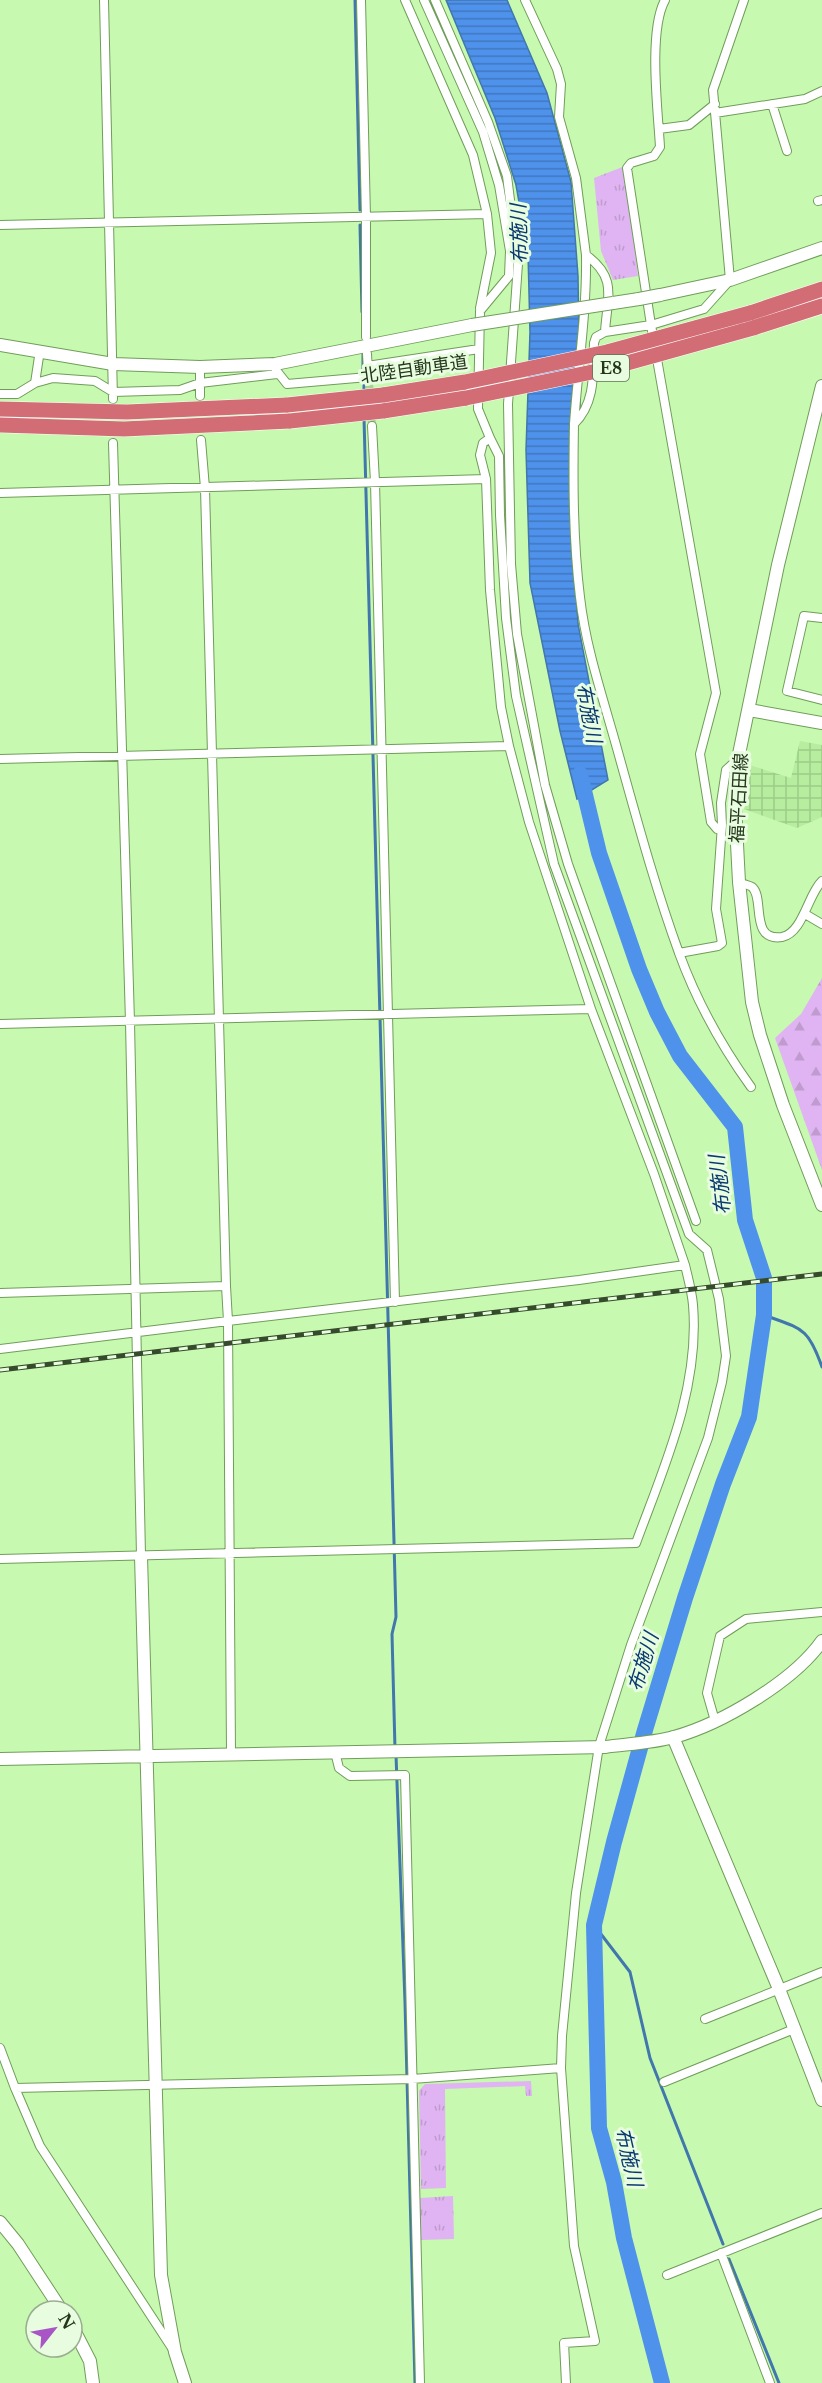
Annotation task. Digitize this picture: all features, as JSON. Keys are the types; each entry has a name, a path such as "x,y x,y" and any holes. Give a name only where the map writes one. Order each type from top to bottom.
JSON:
{"highway":[{"name":"北陸自動車道","path":"0,425 124,429 290,421 383,411 750,313 822,289"},
{"name":"北陸自動車道","path":"0,409 127,412 287,405 383,395 466,390 602,370 753,328 822,306"}],"street":[{"path":"104,0 113,395"},
{"path":"361,0 366,337"},
{"path":"405,0 473,155 487,214 491,253 480,311 478,410 499,456 506,618 516,696 554,864 689,1234 707,1250 719,1299 726,1356 708,1438 631,1645 602,1746 576,1893 561,2068 574,2246 595,2341 564,2343 566,2383"},
{"path":"424,0 483,132 499,185 510,252 509,276 480,311"},
{"path":"435,0 488,122 507,176 518,264 508,404 511,564 517,634 545,785 568,864 696,1221"},
{"path":"525,0 557,69 561,84 559,117 576,178 586,255 587,293 574,424 574,516 580,598 586,635 640,834 679,953 692,987 713,1030 751,1087"},
{"path":"665,0 656,42 660,147 654,156 631,163 627,168 651,325 716,693 700,754 711,822 717,828 722,825"},
{"path":"574,424 584,415 589,402 596,337 605,333 651,325 704,309 730,280 713,90 720,78 744,0"},
{"path":"659,129 689,125 715,109 805,99 822,91"},
{"path":"772,104 787,152"},
{"path":"0,225 487,214"},
{"path":"0,394 18,394 35,383 53,378 95,381 113,395 180,390 472,325 639,299 730,280 822,248"},
{"path":"586,255 603,269 608,278 605,333"},
{"path":"0,345 113,363 276,369"},
{"path":"367,366 479,349"},
{"path":"35,383 40,350"},
{"path":"276,369 287,384 368,380 367,354"},
{"path":"200,368 200,396"},
{"name":"福平石田線","path":"822,386 778,565 738,759 735,806 739,882 749,981 760,1035 783,1105 822,1205"},
{"path":"372,426 395,1302"},
{"path":"0,1559 636,1543 672,1446 690,1372 693,1304 685,1265 654,1174 591,1009 529,822 509,746 501,706 490,590 486,479 480,455 483,443 490,438"},
{"path":"201,440 205,488 228,1321 231,1754"},
{"path":"113,443 130,1022 154,2085 161,2275 175,2352 185,2383"},
{"path":"0,493 486,479"},
{"path":"822,618 804,616 787,691 822,700"},
{"path":"749,710 822,723"},
{"path":"0,759 509,746"},
{"path":"679,953 718,946 722,942 716,909 722,825 721,803 726,770 738,759"},
{"path":"739,882 752,887 755,892 759,919 764,930 772,936 783,937 805,914 816,887 822,881"},
{"path":"805,914 822,924"},
{"path":"0,1024 591,1009"},
{"path":"0,1349 579,1280 685,1265"},
{"path":"0,1293 226,1286"},
{"path":"715,1721 707,1693 720,1636 746,1619 822,1612"},
{"path":"0,1759 602,1746 673,1737 731,1715 780,1683 820,1643"},
{"path":"673,1737 779,1989 822,2100"},
{"path":"335,1752 339,1768 350,1776 405,1775 420,2383"},
{"path":"705,2019 822,1972"},
{"path":"664,2082 794,2029"},
{"path":"0,2048 40,2146 175,2352"},
{"path":"15,2088 412,2079 561,2068"},
{"path":"667,2275 822,2213"},
{"path":"0,2222 18,2244 54,2299"},
{"path":"721,2253 770,2383"},
{"path":"84,2349 90,2361 93,2383"}],"shaded area":[{"path":"800,741 822,745 822,817 797,828 744,809 746,764 791,778"}],"green space":[{"path":"625,166 638,276 613,280 601,251 594,178"},
{"path":"822,978 822,1170 775,1038 801,1014"},
{"path":"531,2081 532,2096 526,2096 525,2086 445,2089 446,2188 421,2189 419,2091 425,2084"},
{"path":"453,2196 454,2239 421,2240 420,2198"}],"water":[{"path":"446,0 507,0 547,93 571,182 578,276 580,406 570,483 578,624 608,780 577,799 560,731 530,583 526,450 530,332 528,253 516,185 495,118"}],"waterway":[{"path":"355,0 360,210"},
{"path":"360,225 362,312"},
{"path":"363,354 363,370"},
{"path":"364,385 364,394"},
{"path":"364,418 396,1617 392,1634 395,1749"},
{"name":"布施川","path":"580,774 599,853 639,969 657,1012 680,1056 735,1127 745,1220 764,1278 764,1315 749,1417 723,1484 685,1598 645,1730 594,1925 599,2128 614,2182 624,2238 662,2383"},
{"path":"764,1315 802,1331 812,1344 822,1367"},
{"path":"396,1755 415,2383"},
{"path":"594,1925 630,1972 650,2058 723,2244"},
{"path":"729,2259 779,2383"}],"tunnel":[{"path":"369,383 372,426"}],"railway":[{"path":"0,1370 822,1274"}]}
